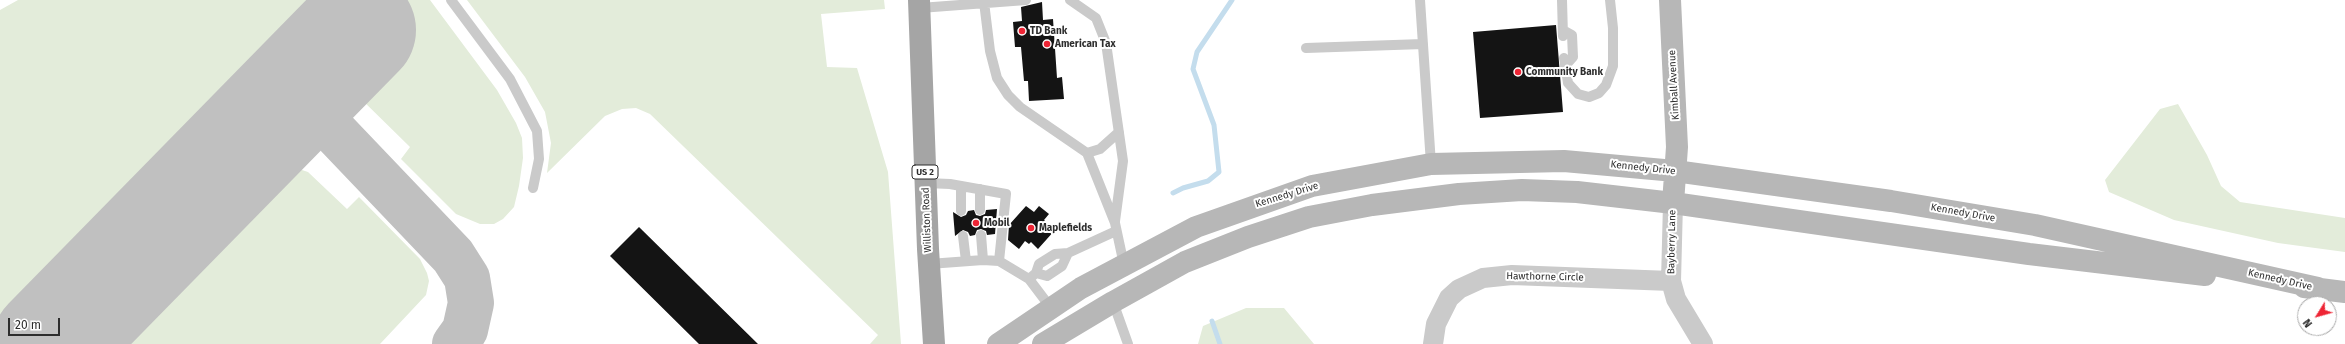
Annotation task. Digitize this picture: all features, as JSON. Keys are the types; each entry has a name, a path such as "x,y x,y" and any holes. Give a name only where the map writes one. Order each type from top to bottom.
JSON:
{"main road":[{"name":"Kimball Avenue","path":"1670,0 1676,117 1673,203"},
{"name":"Williston Road","path":"919,4 929,264 934,344"},
{"name":"Kennedy Drive","path":"998,344 1081,288 1196,227 1312,186 1431,164 1564,161 1675,170 1891,201 2035,226 2318,288"},
{"name":"Kennedy Drive","path":"1043,344 1113,302 1185,262 1216,249 1309,217 1372,205 1459,194 1522,190 1578,192 1673,203 2021,253 2345,292"},
{"path":"1113,302 1124,265"}],"street":[{"name":"Bayberry Lane","path":"1673,203 1671,281 1676,298 1703,344"},
{"name":"Hawthorne Circle","path":"1433,344 1436,324 1449,298 1459,289 1483,278 1512,275 1671,281"}],"lane":[{"path":"451,0 510,79 537,131 539,159 533,188"},
{"path":"919,4 1026,0"},
{"path":"1070,0 1096,18 1106,43 1123,161 1115,227"},
{"path":"1420,0 1431,164"},
{"path":"1562,0 1563,34 1572,35 1573,57 1564,62 1568,83 1578,94 1589,97 1599,93 1606,84 1613,66 1613,28 1610,0"},
{"path":"984,2 990,51 997,78 1008,94 1020,107 1088,153 1115,227 1124,265"},
{"path":"1306,48 1423,44"},
{"path":"1088,153 1100,149 1119,132"},
{"path":"926,183 961,186 1006,194 999,261"},
{"path":"961,186 961,211"},
{"path":"980,189 980,210"},
{"path":"1032,276 1039,264 1055,254 1068,254 1115,227"},
{"path":"980,235 983,260"},
{"path":"963,236 966,262"},
{"path":"929,264 983,260 999,261 1032,276 1046,276 1062,266 1068,254"},
{"path":"1032,276 1051,308"},
{"path":"1113,302 1128,344"}],"green space":[{"path":"18,0 325,0 0,330 0,10"},
{"path":"327,0 430,0 497,90 516,123 522,138 523,158 519,186 514,207 503,219 494,224 480,224 456,214 401,159 410,147 357,95 392,62"},
{"path":"467,0 884,0 885,9 821,14 827,67 857,68 888,172 901,344 870,344 878,335 650,114 636,108 622,109 605,116 547,173 551,143 545,112 525,77"},
{"path":"2178,104 2207,155 2221,186 2240,202 2345,218 2345,252 2278,243 2174,220 2109,192 2105,180 2160,109"},
{"path":"299,169 308,172 347,209 359,197 420,259 427,273 429,281 426,295 380,344 113,344 272,181 290,170"},
{"path":"1246,308 1284,308 1314,344 1198,344 1203,326"}],"building":[{"path":"1042,2 1043,20 1053,19 1057,78 1062,77 1064,99 1029,101 1028,81 1024,81 1021,47 1015,47 1013,22 1022,21 1021,7"},
{"name":"Community Bank","path":"1556,25 1563,112 1480,118 1473,32"},
{"name":"Maplefields","path":"1026,206 1034,212 1039,206 1049,214 1044,220 1055,230 1038,249 1031,242 1029,244 1025,241 1019,249 1008,240 1009,225"},
{"name":"Mobil","path":"997,209 995,234 987,235 986,231 981,229 977,230 975,235 970,236 968,232 963,230 955,236 953,212 961,217 966,215 968,211 974,210 976,215 980,216 985,214 986,210"},
{"path":"639,227 758,344 699,344 610,256"}],"waterway":[{"path":"1173,193 1183,188 1208,181 1219,172 1214,125 1193,69 1197,52 1232,0"},
{"path":"1212,321 1220,344"}],"taxiway":[{"path":"234,156 262,132 285,119 308,118 328,125 453,256 467,278 471,303 465,330 455,344"}],"runway":[{"path":"50,344 358,30"}],"place":[{"name":"TD Bank","path":"1022,31"},
{"name":"American Tax","path":"1047,44"},
{"name":"Community Bank","path":"1518,72"},
{"name":"Mobil","path":"976,223"},
{"name":"Maplefields","path":"1031,228"}]}
